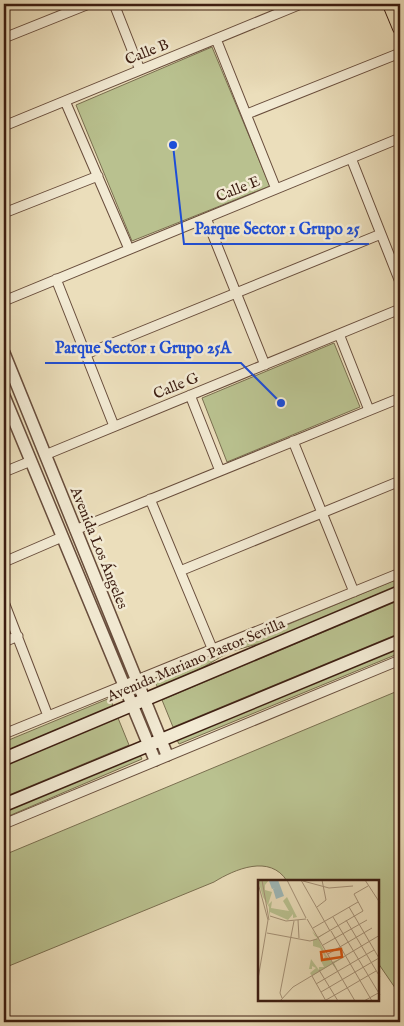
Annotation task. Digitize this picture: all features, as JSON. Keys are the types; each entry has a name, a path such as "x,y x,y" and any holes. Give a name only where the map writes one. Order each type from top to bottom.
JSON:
{"main road":[{"path":"390,4 400,28"},
{"name":"Avenida Mariano Pastor Sevilla","path":"4,759 400,592"},
{"path":"4,805 400,642"}],"street":[{"path":"4,38 89,4"},
{"path":"114,4 140,70"},
{"name":"Calle B","path":"4,126 216,39 286,7 301,4"},
{"path":"216,39 276,189"},
{"path":"246,114 400,53"},
{"path":"65,100 129,249"},
{"name":"Calle E","path":"4,301 400,138"},
{"path":"351,158 400,282"},
{"path":"4,213 98,176"},
{"path":"206,218 265,365"},
{"path":"86,354 381,234"},
{"path":"56,279 114,426"},
{"name":"Calle G","path":"45,455 400,309"},
{"path":"339,334 369,410"},
{"name":"Avenida Los Ángeles","path":"4,353 167,755"},
{"name":"Avenida Los Ángeles","path":"4,396 155,760"},
{"path":"190,396 220,471"},
{"path":"76,530 400,398"},
{"path":"293,441 354,592"},
{"path":"4,472 31,461"},
{"path":"180,571 400,481"},
{"path":"150,500 212,648"},
{"path":"4,562 62,537"},
{"name":"Avenida Mariano Pastor Sevilla","path":"4,734 400,573"},
{"path":"4,602 48,716"},
{"path":"4,642 18,636"},
{"path":"4,824 400,660"}],"green space":[{"path":"212,47 270,186 132,241 76,105"},
{"path":"334,343 360,407 227,462 202,398"},
{"path":"400,578 400,587 268,641 229,652 202,668 158,688 154,680"},
{"path":"400,600 400,633 173,727 162,700"},
{"path":"400,647 400,653 179,744 176,738"},
{"path":"400,690 400,995 379,964 379,880 286,880 280,873 262,866 242,869 4,968 4,855"},
{"path":"110,698 113,706 4,752 4,742"},
{"path":"118,718 129,745 4,797 4,766"},
{"path":"139,753 142,759 4,818 4,810"}],"place":[{"name":"Parque Sector 1 Grupo 25","path":"173,145"},
{"name":"Parque Sector 1 Grupo 25A","path":"281,403"}]}
